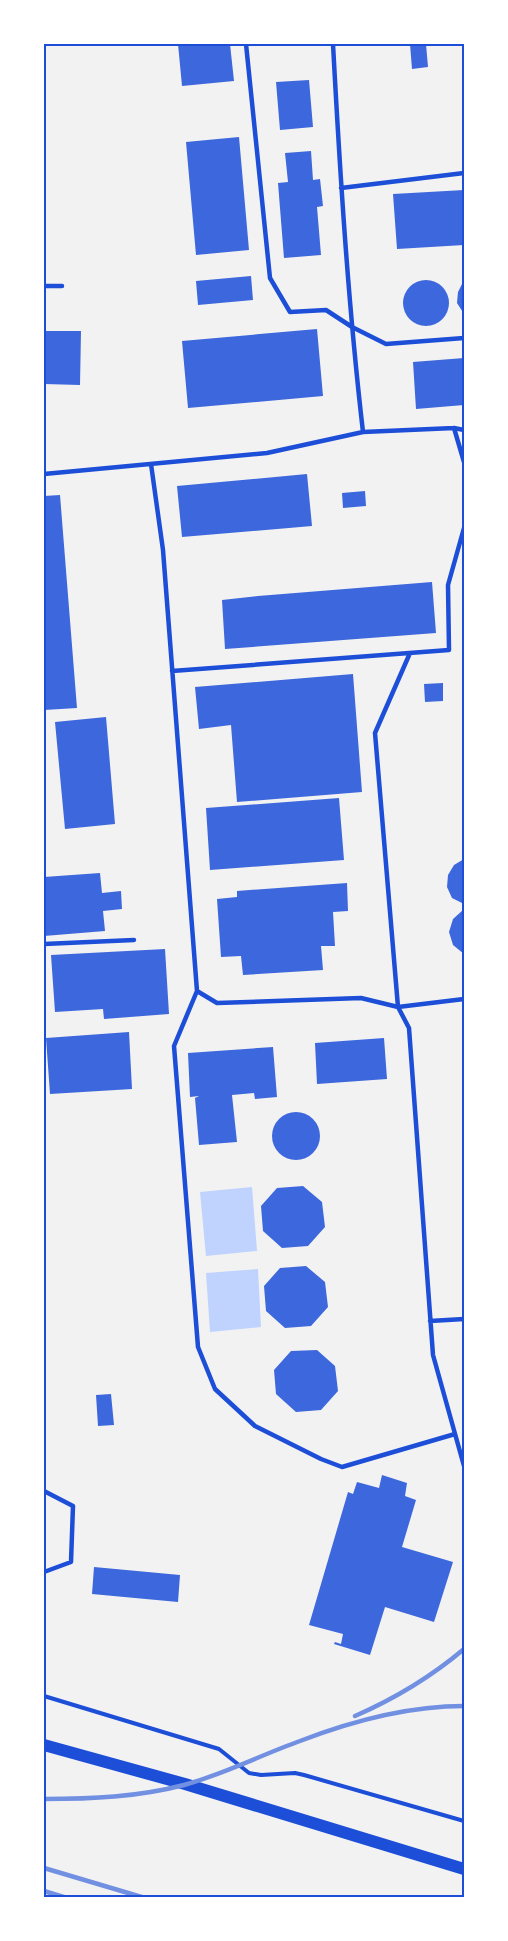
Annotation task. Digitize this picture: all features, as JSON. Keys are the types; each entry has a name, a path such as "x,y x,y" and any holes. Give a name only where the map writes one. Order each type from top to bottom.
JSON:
{"main road":[{"path":"44,1745 185,1784 465,1869"}],"lane":[{"path":"246,44 270,278 291,312 326,310 352,327 386,344 465,338"},
{"path":"333,44 341,188 363,432"},
{"path":"341,188 465,173"},
{"path":"44,286 62,286"},
{"path":"454,428 465,462"},
{"path":"44,474 267,453 363,432 454,428 465,430"},
{"path":"151,464 163,550 197,991 174,1046 198,1347 215,1389 255,1426 342,1467 455,1434"},
{"path":"172,671 449,650 448,585 465,528"},
{"path":"410,653 375,733 398,1007 409,1028 433,1355 465,1466"},
{"path":"44,944 134,940"},
{"path":"197,991 217,1003 361,998 398,1007 465,999"},
{"path":"430,1321 465,1319"},
{"path":"44,1491 74,1506 71,1562 44,1572"}],"path":[{"path":"44,1696 219,1749 249,1773 261,1775 296,1773 465,1821"}],"water":[{"path":"252,1187 257,1251 206,1256 200,1192"},
{"path":"258,1269 261,1327 210,1332 206,1273"}],"building":[{"path":"178,44 230,44 234,81 182,86"},
{"path":"410,44 426,44 428,67 412,69"},
{"path":"309,80 313,127 280,130 276,82"},
{"path":"239,137 249,250 196,255 186,142"},
{"path":"311,151 313,180 320,179 323,206 317,207 321,255 284,258 278,183 288,182 285,153"},
{"path":"464,190 464,245 397,249 393,194"},
{"path":"251,276 253,300 198,305 196,281"},
{"path":"426,280 442,287 449,303 442,319 426,326 410,319 403,303 410,287"},
{"path":"464,280 464,314 457,303 458,292"},
{"path":"317,329 323,396 188,408 182,341"},
{"path":"44,331 81,331 80,385 44,384"},
{"path":"464,358 464,405 416,409 413,362"},
{"path":"307,474 312,526 182,537 177,486"},
{"path":"365,491 366,506 343,508 342,493"},
{"path":"60,495 77,708 44,710 44,496"},
{"path":"432,582 436,633 225,649 222,600"},
{"path":"353,674 362,792 237,802 231,725 199,729 195,687"},
{"path":"443,683 443,701 425,702 424,684"},
{"path":"106,717 115,824 65,829 55,722"},
{"path":"339,798 344,860 210,870 206,808"},
{"path":"464,859 464,904 452,898 447,887 448,875 454,865"},
{"path":"100,873 102,893 121,891 122,909 103,911 105,931 44,936 44,877"},
{"path":"347,883 348,911 333,912 335,946 321,946 323,970 243,975 241,956 221,957 217,899 237,897 237,891"},
{"path":"463,910 464,954 453,945 449,932 453,919"},
{"path":"165,949 169,1014 104,1019 103,1009 55,1012 51,955"},
{"path":"129,1032 132,1089 50,1094 46,1038"},
{"path":"384,1038 387,1079 317,1084 315,1043"},
{"path":"273,1047 277,1097 255,1099 254,1093 232,1095 237,1142 199,1145 195,1098 199,1096 190,1097 188,1053"},
{"path":"296,1112 313,1119 320,1136 313,1153 296,1160 279,1153 272,1136 279,1119"},
{"path":"303,1186 322,1202 325,1227 308,1246 282,1248 263,1231 261,1206 277,1188"},
{"path":"306,1266 325,1282 328,1307 311,1326 285,1328 266,1311 264,1286 280,1268"},
{"path":"317,1350 335,1366 338,1391 321,1410 296,1412 276,1394 274,1370 291,1351"},
{"path":"111,1394 114,1425 98,1426 96,1395"},
{"path":"382,1475 407,1483 405,1496 416,1500 402,1547 453,1562 434,1622 385,1607 370,1655 334,1644 335,1642 341,1644 343,1634 309,1625 348,1492 353,1494 357,1482 379,1488"},
{"path":"94,1567 180,1575 178,1602 92,1594"}],"railway":[{"path":"355,1716 412,1686 464,1649"},
{"path":"44,1799 114,1796 167,1789 214,1775 300,1741 360,1721 422,1709 464,1706"},
{"path":"44,1868 145,1898"},
{"path":"44,1891 67,1898"}]}
